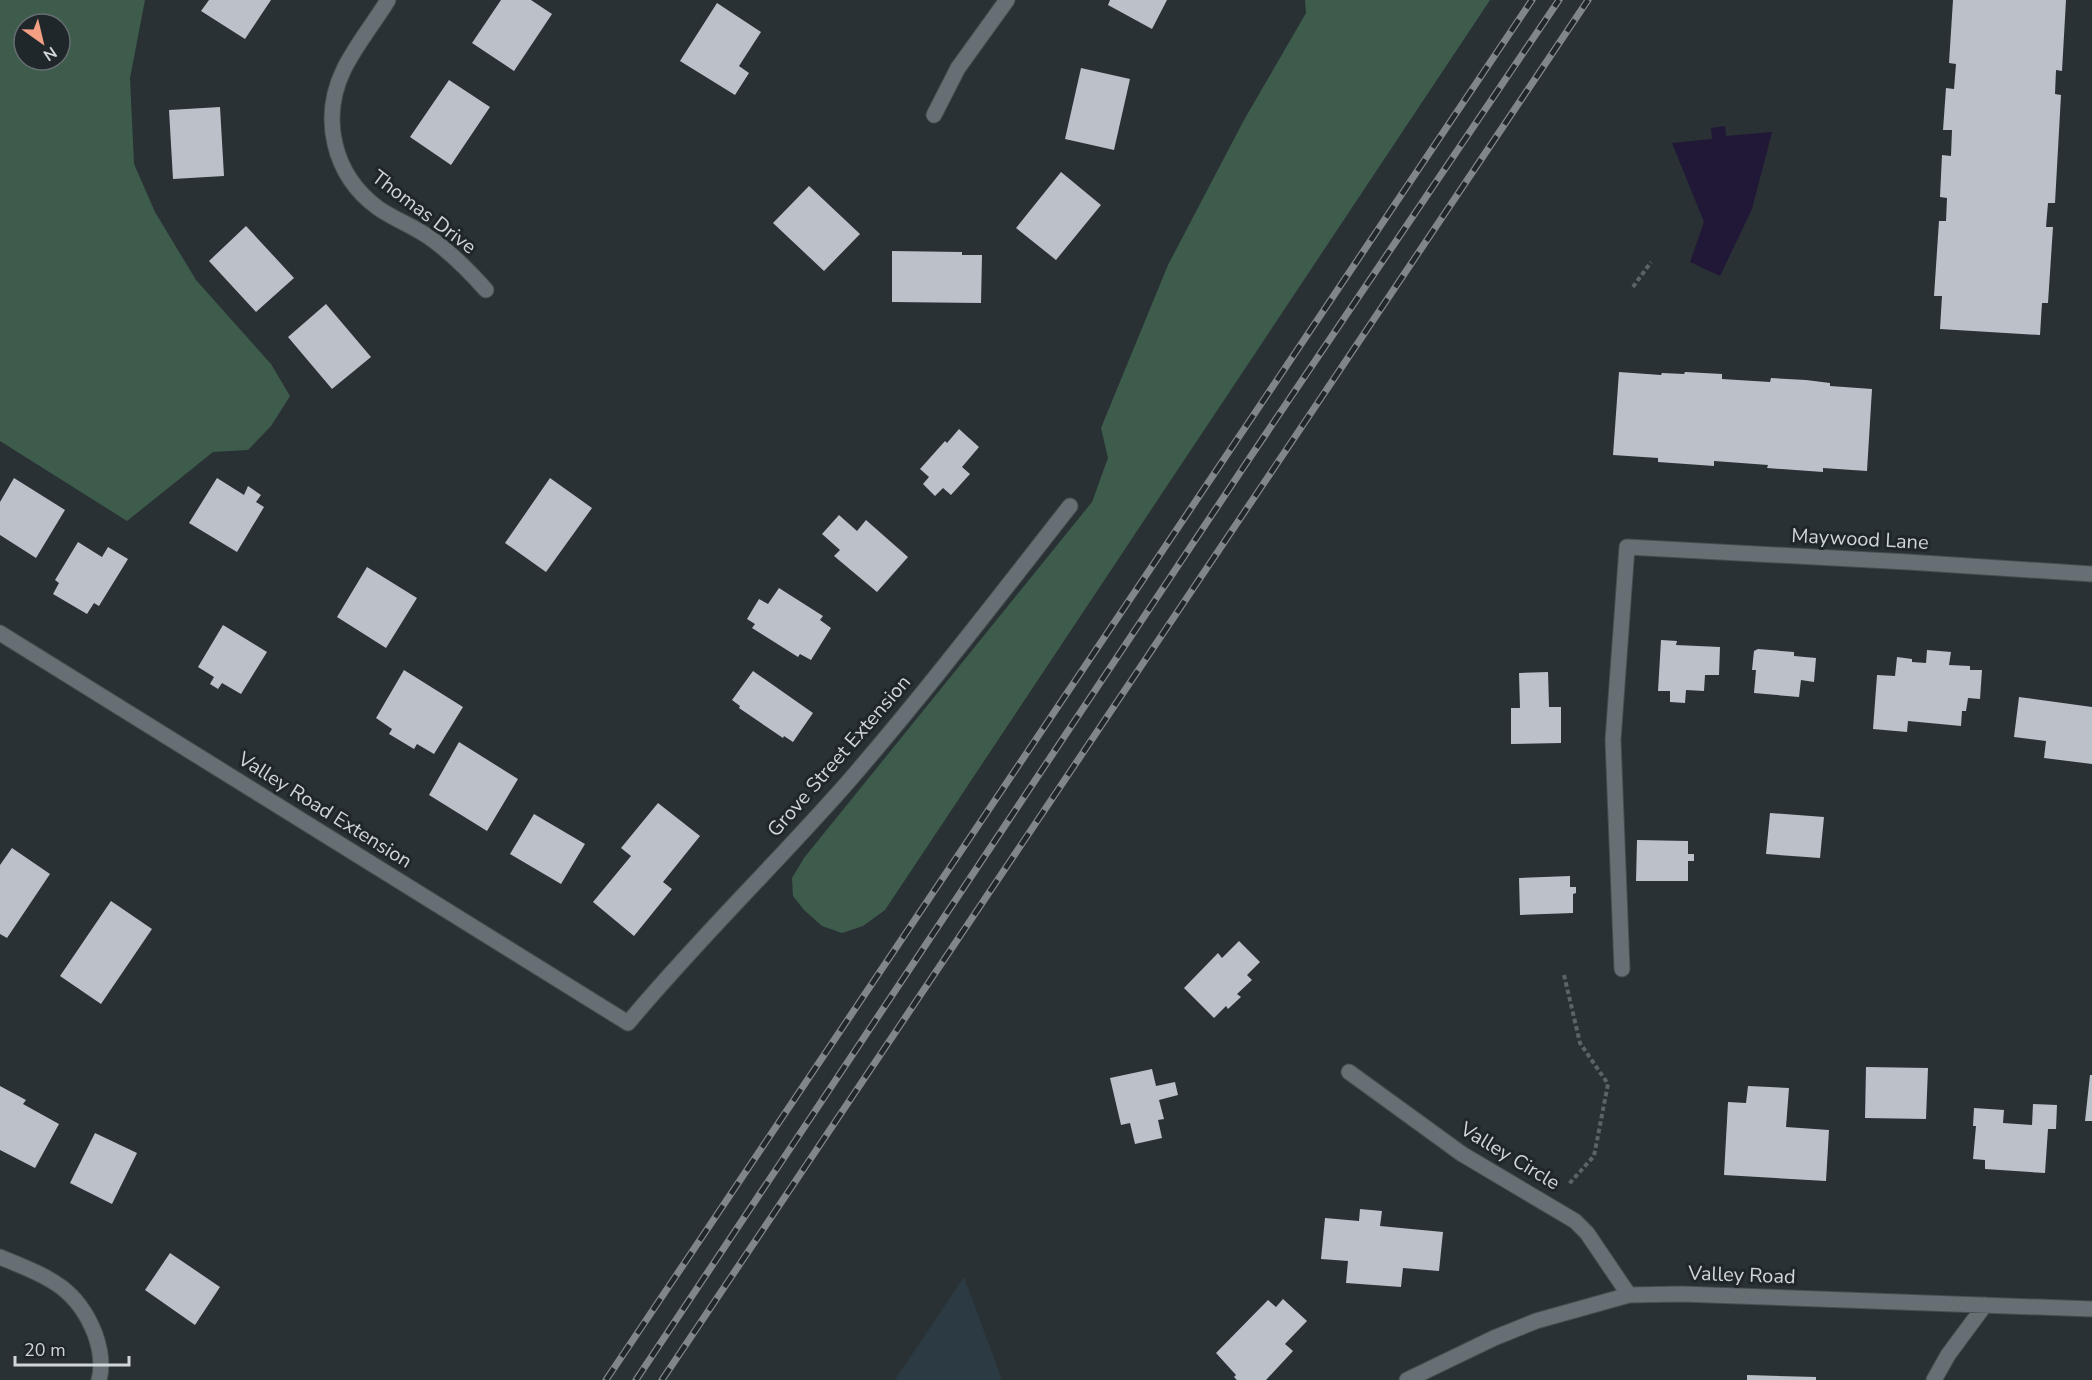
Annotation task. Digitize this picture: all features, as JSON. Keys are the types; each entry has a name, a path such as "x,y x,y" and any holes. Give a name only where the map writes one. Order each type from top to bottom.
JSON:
{"street":[{"name":"Thomas Drive","path":"388,0 344,69 333,98 331,129 338,159 354,186 378,207 432,239 472,274 486,290"},
{"path":"934,115 958,68 1007,0"},
{"name":"Grove Street Extension","path":"628,1023 676,965 847,783 922,693 1070,506"},
{"name":"Maywood Lane","path":"1622,969 1613,740 1626,548 2092,574"},
{"name":"Valley Road Extension","path":"0,633 628,1023"},
{"name":"Valley Circle","path":"1349,1072 1462,1154 1575,1221 1587,1233 1629,1295"},
{"path":"0,1257 49,1278 76,1300 88,1316 99,1343 101,1373 99,1380"},
{"name":"Valley Road","path":"1407,1380 1494,1338 1536,1321 1629,1295 1681,1294 2092,1309"},
{"path":"1934,1380 1948,1355 1985,1305"}],"path":[{"path":"1633,287 1651,262"},
{"path":"1550,1206 1594,1156 1608,1084 1580,1043 1564,975"}],"shaded area":[{"path":"1725,126 1726,136 1772,132 1752,209 1720,276 1690,262 1704,222 1672,143 1712,139 1711,128"},
{"path":"964,1277 1002,1380 895,1380"}],"green space":[{"path":"0,0 145,0 130,78 134,164 155,212 196,280 271,364 290,396 271,426 248,450 213,452 127,521 0,441"},
{"path":"1305,0 1490,0 885,910 863,926 842,933 822,926 804,910 793,896 792,878 804,858 1092,502 1108,458 1101,428 1168,265 1244,120 1306,13"}],"building":[{"path":"209,0 271,0 245,39 201,11"},
{"path":"501,0 531,0 552,14 514,71 472,43"},
{"path":"1110,0 1167,0 1152,29 1108,5"},
{"path":"1953,0 2066,0 2062,71 2056,70 2055,94 2061,95 2055,203 2048,203 2046,227 2053,227 2048,303 2042,303 2040,335 1940,329 1942,296 1934,296 1939,221 1946,221 1947,198 1940,197 1942,155 1951,156 1952,130 1943,130 1946,88 1954,89 1956,64 1949,63"},
{"path":"717,3 761,32 739,66 749,73 735,95 680,61"},
{"path":"1081,68 1130,79 1114,150 1065,139"},
{"path":"449,80 490,107 451,165 410,137"},
{"path":"220,107 224,176 173,179 169,110"},
{"path":"1061,172 1101,205 1056,260 1016,228"},
{"path":"809,186 860,234 824,271 773,223"},
{"path":"246,226 294,278 256,312 209,261"},
{"path":"892,251 962,252 962,255 982,255 981,303 892,302"},
{"path":"326,304 371,357 332,389 288,337"},
{"path":"1619,372 1661,375 1662,373 1684,374 1685,372 1722,374 1722,379 1770,382 1771,378 1806,380 1830,383 1830,386 1872,389 1867,471 1823,468 1823,472 1714,461 1714,466 1658,462 1658,458 1613,455"},
{"path":"959,429 979,447 962,467 970,474 951,495 943,488 935,496 923,484 929,477 920,469"},
{"path":"14,478 65,510 36,558 0,535 0,502"},
{"path":"217,478 244,495 248,486 261,495 256,502 264,507 237,552 189,523"},
{"path":"550,478 592,508 546,572 505,543"},
{"path":"839,515 857,531 866,520 908,557 877,592 834,556 840,550 822,534"},
{"path":"78,542 102,557 108,547 128,559 99,606 94,603 87,614 53,594 59,583 55,580"},
{"path":"367,567 417,598 386,648 337,617"},
{"path":"779,588 823,616 820,620 831,628 811,660 800,654 798,657 752,628 755,624 747,619 759,599 768,604"},
{"path":"223,625 267,652 241,694 222,683 218,689 210,684 214,677 198,667"},
{"path":"1661,640 1677,641 1676,645 1720,647 1719,675 1705,675 1704,691 1686,690 1685,703 1670,702 1670,691 1658,691"},
{"path":"1758,649 1794,652 1794,656 1816,658 1814,682 1801,680 1799,697 1754,693 1756,670 1752,670 1754,651"},
{"path":"1927,650 1951,652 1949,665 1970,666 1970,670 1982,670 1980,699 1968,698 1966,711 1962,711 1961,726 1908,721 1907,732 1873,729 1877,675 1895,676 1897,657 1912,659 1912,662 1926,663"},
{"path":"404,670 463,707 434,754 417,744 414,749 389,734 392,729 376,718"},
{"path":"753,671 813,713 793,742 784,736 783,738 739,708 740,706 732,700"},
{"path":"1548,672 1549,707 1561,707 1561,743 1511,744 1511,708 1520,708 1519,673"},
{"path":"2019,697 2092,707 2092,764 2044,758 2046,741 2014,737"},
{"path":"459,742 518,779 487,831 429,795"},
{"path":"658,803 700,836 663,882 672,889 634,936 593,902 631,856 621,848"},
{"path":"1770,813 1824,817 1820,858 1766,854"},
{"path":"534,814 585,844 561,884 510,854"},
{"path":"1637,840 1688,841 1688,854 1694,854 1694,861 1688,861 1688,881 1636,881"},
{"path":"12,848 50,874 7,938 0,934 0,865"},
{"path":"1570,876 1570,887 1576,887 1576,893 1573,894 1573,913 1520,915 1519,878"},
{"path":"111,901 152,929 101,1004 60,976"},
{"path":"1239,941 1260,962 1247,975 1252,980 1237,994 1241,997 1228,1009 1226,1006 1214,1018 1184,988 1218,953 1222,958"},
{"path":"1866,1067 1928,1068 1926,1119 1865,1118"},
{"path":"1152,1069 1156,1086 1175,1082 1178,1095 1159,1100 1164,1119 1158,1120 1162,1138 1135,1144 1130,1123 1121,1125 1110,1078"},
{"path":"2090,1075 2092,1075 2092,1121 2085,1121"},
{"path":"0,1086 26,1100 23,1104 59,1124 35,1168 0,1150"},
{"path":"1748,1086 1789,1088 1786,1127 1829,1130 1826,1181 1724,1175 1728,1102 1746,1103"},
{"path":"2033,1104 2057,1105 2056,1129 2048,1129 2045,1173 1985,1169 1985,1160 1973,1159 1976,1126 1973,1126 1974,1108 2004,1110 2003,1123 2032,1125"},
{"path":"95,1133 137,1153 112,1204 70,1183"},
{"path":"1360,1209 1382,1211 1380,1226 1443,1232 1439,1271 1403,1268 1401,1287 1346,1283 1348,1261 1321,1259 1325,1218 1359,1221"},
{"path":"170,1253 220,1287 195,1325 145,1290"},
{"path":"1283,1299 1307,1321 1285,1344 1293,1351 1266,1380 1237,1380 1234,1377 1236,1375 1216,1353 1268,1300 1276,1307"},
{"path":"1747,1375 1816,1377 1816,1380 1747,1380"}],"railway":[{"path":"606,1380 1532,0"},
{"path":"636,1380 1253,453 1559,0"},
{"path":"662,1380 1588,0"}]}
